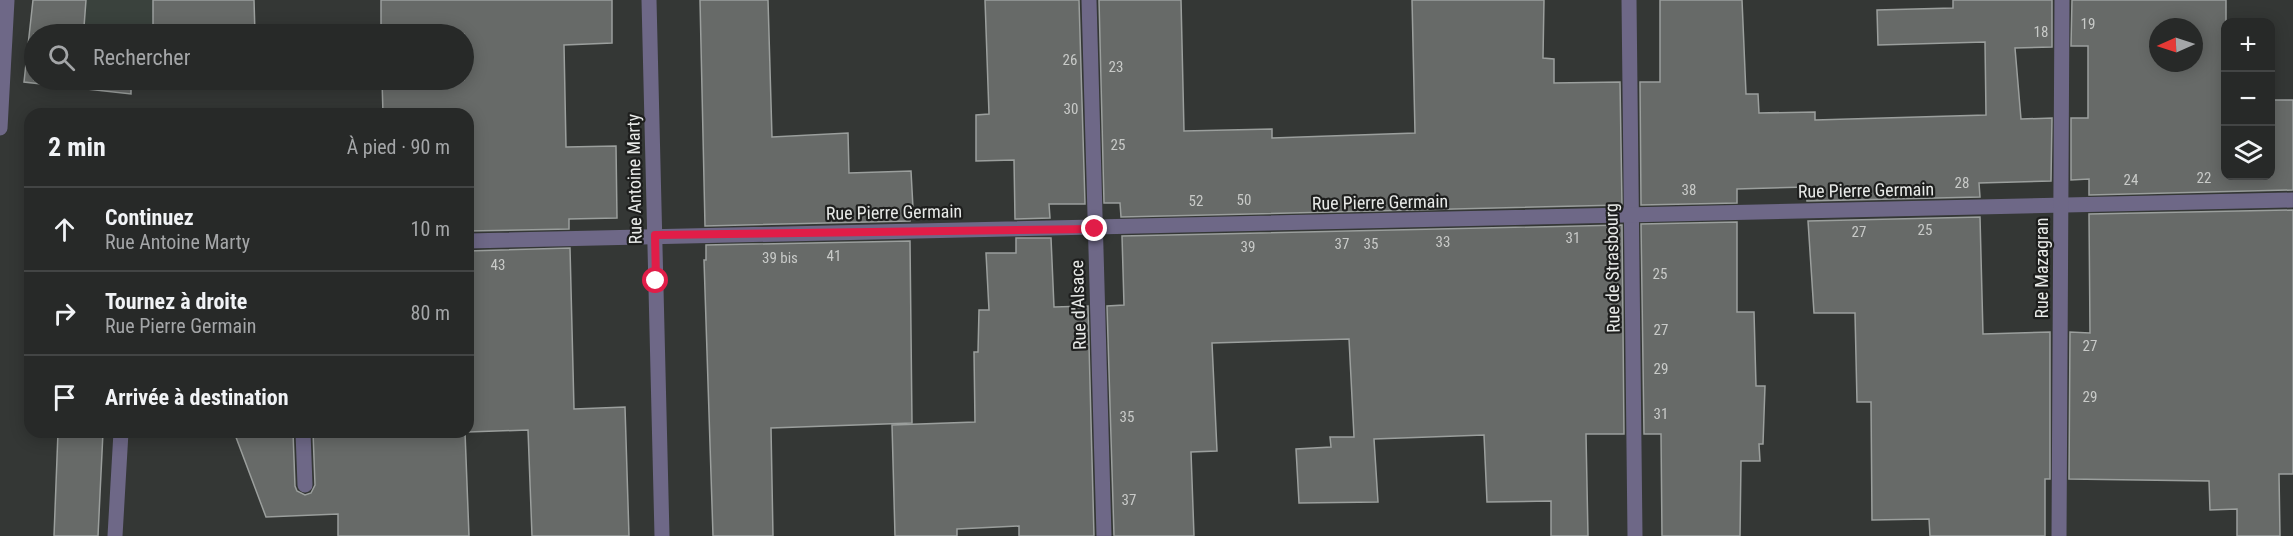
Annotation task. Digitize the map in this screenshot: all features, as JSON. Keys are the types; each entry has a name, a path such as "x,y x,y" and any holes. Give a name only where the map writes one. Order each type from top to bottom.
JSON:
{"street":[{"path":"0,128 7,0"},
{"name":"Rue Antoine Marty","path":"649,0 662,536"},
{"name":"Rue d'Alsace","path":"1089,0 1104,536"},
{"name":"Rue de Strasbourg","path":"1629,0 1635,536"},
{"name":"Rue Mazagran","path":"2060,536 2062,0"},
{"name":"Rue Pierre Germain","path":"474,241 655,235 1095,229 2293,200"},
{"path":"115,536 121,438"},
{"path":"303,438 304,485"}],"shaded area":[{"path":"33,0 153,0 153,24 30,24"},
{"path":"95,90 131,90 131,94"}],"building":[{"path":"33,0 86,0 84,24 30,24"},
{"path":"153,0 254,0 255,24 153,24"},
{"path":"381,0 612,0 612,43 564,45 566,147 616,146 617,218 569,219 569,229 474,231 474,108 383,108 382,90 474,90 474,24 381,24"},
{"path":"700,0 768,0 772,137 848,133 849,173 911,171 913,208 910,208 910,221 705,226"},
{"path":"985,0 1079,0 1085,204 1049,204 1050,218 1015,219 1014,160 976,161 976,115 989,114"},
{"path":"1099,0 1181,0 1184,131 1272,129 1272,138 1415,133 1412,0 1544,0 1543,58 1554,59 1554,83 1620,82 1622,205 1121,217 1120,203 1104,203"},
{"path":"1660,0 1742,0 1746,94 1758,94 1759,113 1815,112 1815,120 1986,115 1985,42 1878,45 1877,10 1953,8 1953,0 2052,0 2052,47 2015,48 2021,119 2052,118 2051,181 1979,183 1980,197 1807,201 1806,187 1737,189 1737,203 1641,205 1640,82 1660,82"},
{"path":"2072,0 2226,0 2226,18 2221,18 2221,180 2275,180 2275,100 2293,100 2293,190 2089,195 2089,179 2071,180 2071,118 2088,118 2088,46 2071,46"},
{"path":"95,90 131,90 131,94"},
{"path":"2293,210 2293,474 2279,474 2280,536 2237,536 2237,509 2210,510 2209,481 2069,479 2070,332 2090,333 2089,214"},
{"path":"1980,217 1983,334 2050,332 2050,479 2045,479 2045,536 1930,536 1929,519 1872,520 1871,402 1857,402 1855,313 1814,313 1808,221"},
{"path":"1737,222 1737,312 1754,312 1756,386 1765,386 1763,444 1759,444 1760,461 1741,461 1740,536 1662,536 1661,434 1644,434 1641,224"},
{"path":"1622,225 1624,434 1586,434 1588,536 1551,536 1551,501 1487,502 1484,435 1374,439 1378,502 1299,503 1296,449 1331,447 1330,437 1354,437 1349,339 1212,343 1217,451 1191,452 1194,536 1114,536 1107,306 1124,305 1122,236"},
{"path":"1016,238 1051,238 1054,307 1088,306 1094,536 1019,536 1019,526 957,529 957,536 895,536 892,425 975,422 974,352 978,352 979,310 989,310 986,253 1016,253"},
{"path":"910,241 912,423 771,428 773,536 713,536 704,260 706,260 706,245"},
{"path":"570,248 574,409 625,407 629,536 532,536 528,430 474,432 474,251"},
{"path":"58,438 103,438 98,536 54,536"},
{"path":"236,438 293,438 295,486 297,491 305,495 311,493 315,485 313,438 465,438 469,536 338,536 338,514 266,517"}],"route":[{"path":"656,281 655,235 1095,229"}]}
